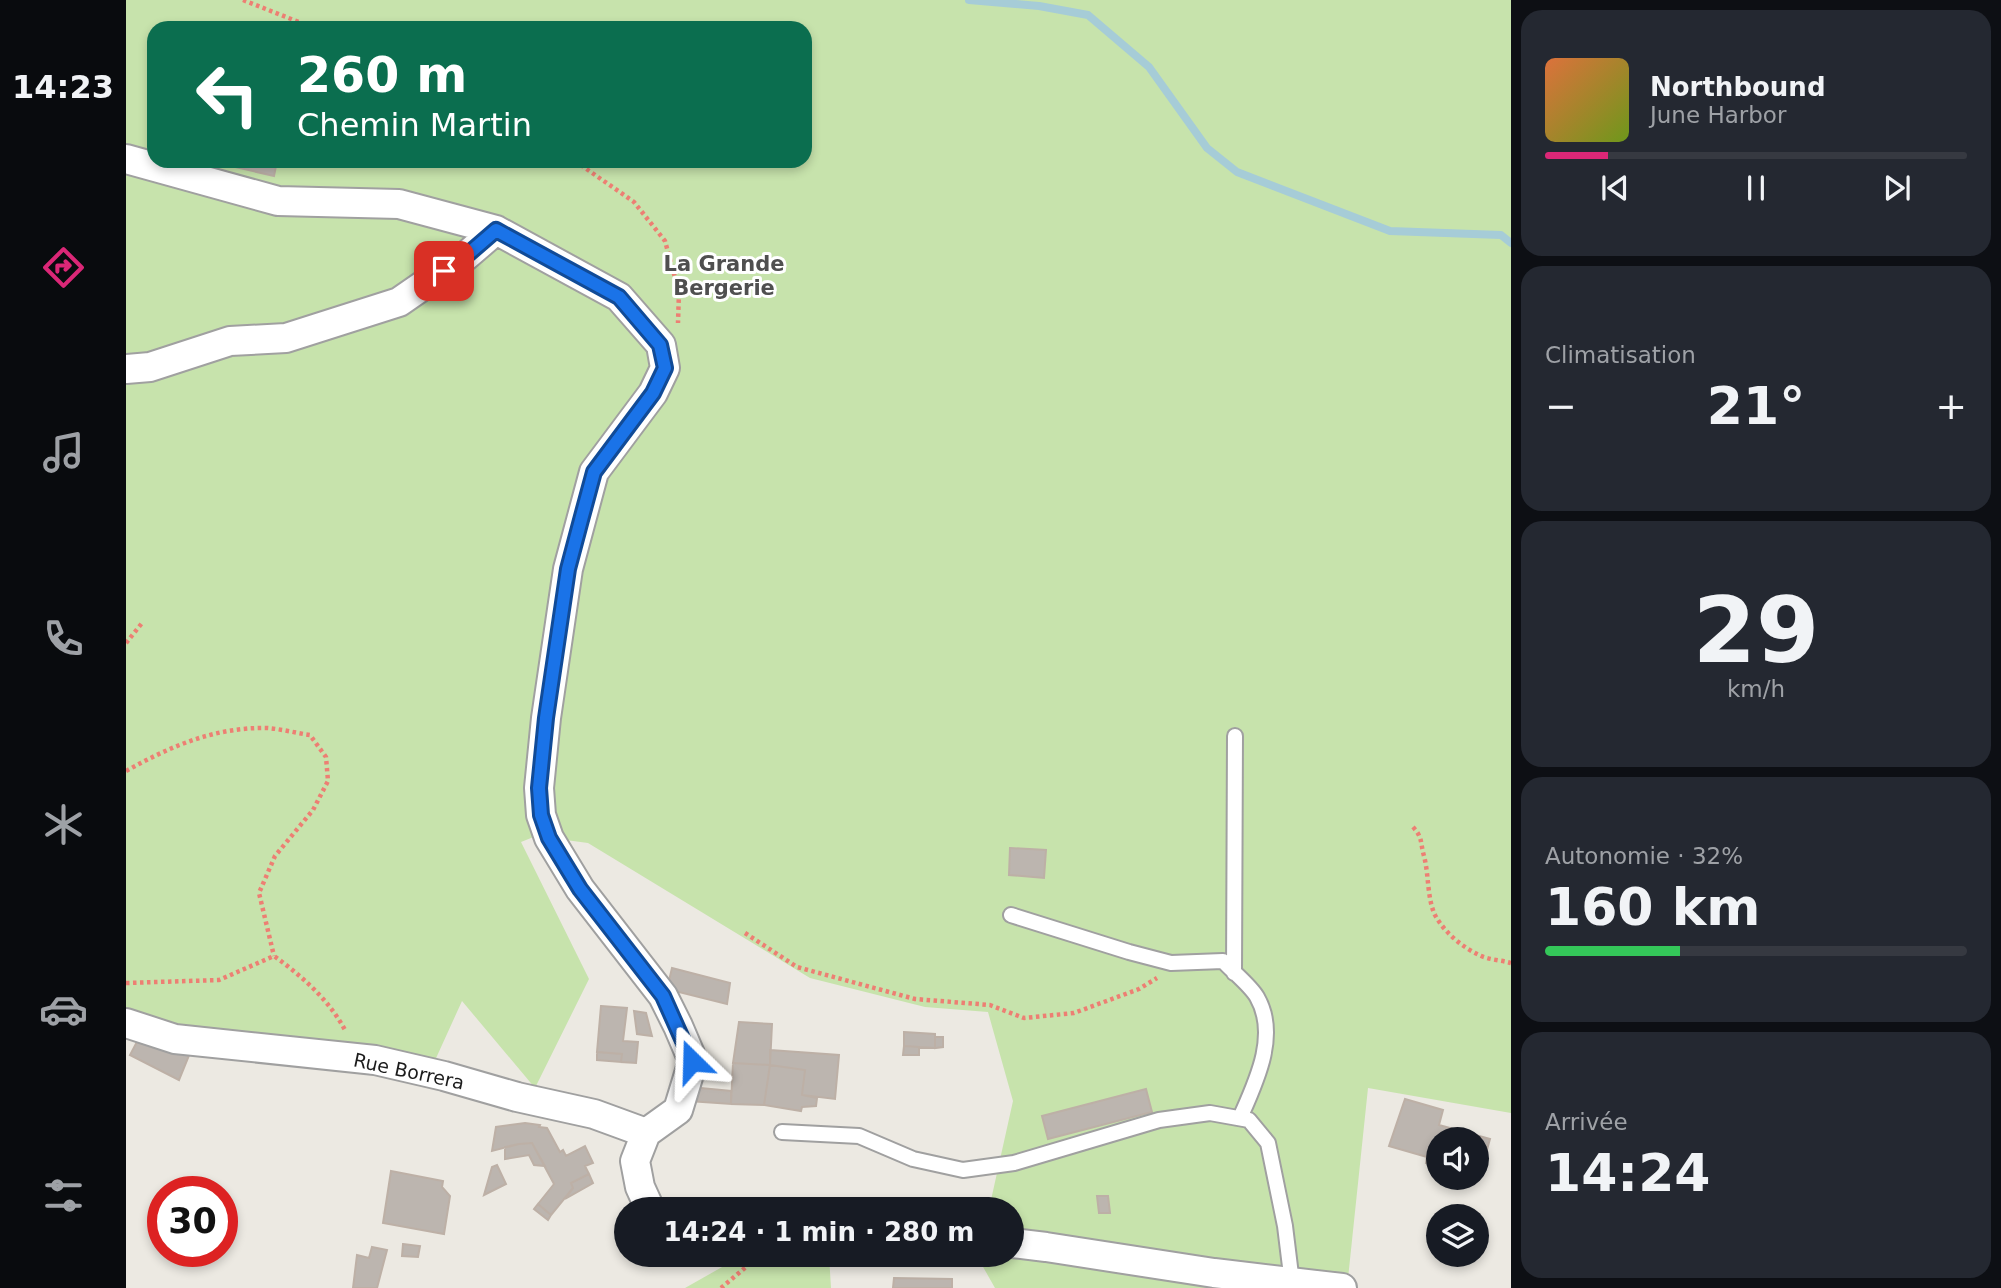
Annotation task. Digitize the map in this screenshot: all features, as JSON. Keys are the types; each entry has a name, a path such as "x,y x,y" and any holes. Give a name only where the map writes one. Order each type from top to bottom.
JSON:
{"street":[{"path":"126,159 147,165"},
{"path":"158,168 278,201 399,204 496,230 619,297 660,345 665,368 653,393 594,472 568,569 546,718 539,788 541,815 549,838 580,889 663,996 692,1061 678,1110 646,1133 635,1161 645,1197"},
{"path":"126,369 150,367 230,341 286,338 399,302 467,255 496,230"},
{"name":"Rue Borrera","path":"126,1023 175,1040 375,1060 594,1114 646,1133"},
{"path":"1024,1245 1214,1273 1342,1288"}],"lane":[{"path":"1234,973 1235,736"},
{"path":"1012,915 1171,963 1223,961 1257,997 1268,1027 1259,1075 1240,1118"},
{"path":"782,1132 859,1136 913,1158 963,1170 1014,1163 1159,1120 1210,1113 1249,1120 1268,1143 1285,1226 1292,1283"}],"path":[{"path":"243,0 296,21"},
{"path":"585,168 634,202 665,242 679,292 678,332 665,368"},
{"path":"126,643 142,623"},
{"path":"126,771 163,751 218,732 268,728 310,735 326,758 328,782 313,810 275,856 259,893 274,956 292,969 335,1012 346,1031"},
{"path":"1413,827 1422,836 1435,915 1457,942 1482,957 1511,963"},
{"path":"745,933 797,967 915,999 990,1005 1024,1018 1074,1013 1139,989 1181,962"},
{"path":"126,983 219,980 274,956"},
{"path":"721,1288 746,1267"}],"green space":[{"path":"126,0 1511,0 1511,1113 1368,1088 1347,1288 995,1288 983,1267 1024,1267 1024,1197 992,1197 1013,1101 988,1012 925,1007 810,978 588,843 536,836 521,842 589,979 535,1088 462,1001 432,1067 200,1034 126,1013"},
{"path":"722,1267 830,1267 831,1288 685,1288"}],"building":[{"path":"239,168 276,168 274,176"},
{"path":"1010,848 1046,850 1044,878 1009,875"},
{"path":"672,968 730,983 727,1004 667,989"},
{"path":"601,1006 627,1008 623,1041 638,1042 636,1063 621,1062 622,1054 597,1052"},
{"path":"634,1011 646,1013 652,1036 637,1034"},
{"path":"739,1022 772,1024 770,1065 733,1063"},
{"path":"904,1032 935,1034 935,1048 904,1046"},
{"path":"935,1037 943,1037 943,1047 935,1048"},
{"path":"139,1038 190,1053 179,1080 130,1055"},
{"path":"904,1046 919,1047 919,1055 903,1055"},
{"path":"770,1050 839,1055 835,1099 802,1095 805,1070 770,1065"},
{"path":"597,1052 622,1054 621,1062 597,1060"},
{"path":"733,1063 770,1065 764,1105 731,1104"},
{"path":"770,1065 805,1070 802,1095 817,1098 816,1106 802,1107 801,1111 764,1105"},
{"path":"690,1087 731,1091 731,1104 689,1101"},
{"path":"1146,1089 1152,1112 1048,1139 1042,1116"},
{"path":"1405,1099 1443,1110 1439,1125 1446,1127 1426,1127 1426,1157 1389,1146"},
{"path":"525,1123 547,1128 560,1152 563,1150 566,1156 585,1146 593,1163 585,1166 589,1174 571,1183 573,1188 551,1215 538,1204 554,1184 532,1143 492,1151 496,1127"},
{"path":"532,1143 545,1166 534,1165 529,1155 505,1159 505,1147"},
{"path":"497,1165 506,1184 484,1195 492,1167"},
{"path":"391,1171 443,1181 442,1187 450,1196 444,1234 383,1223"},
{"path":"589,1174 593,1183 565,1199 573,1188 571,1183"},
{"path":"1097,1196 1108,1196 1110,1213 1099,1213"},
{"path":"538,1204 551,1215 548,1220 534,1209"},
{"path":"403,1244 420,1246 418,1257 402,1256"},
{"path":"372,1247 387,1250 377,1288 353,1288 357,1255 369,1258"},
{"path":"894,1278 952,1279 952,1288 893,1288"}],"waterway":[{"path":"969,0 1039,6 1088,15 1149,67 1207,148 1237,172 1390,231 1501,235 1511,243"}],"district":[{"name":"La Grande Bergerie","path":"724,276"}],"route":[{"path":"444,271 496,230 619,297 660,345 665,368 653,393 594,472 568,569 546,718 539,788 541,815 549,838 580,889 663,996 692,1061"}]}
